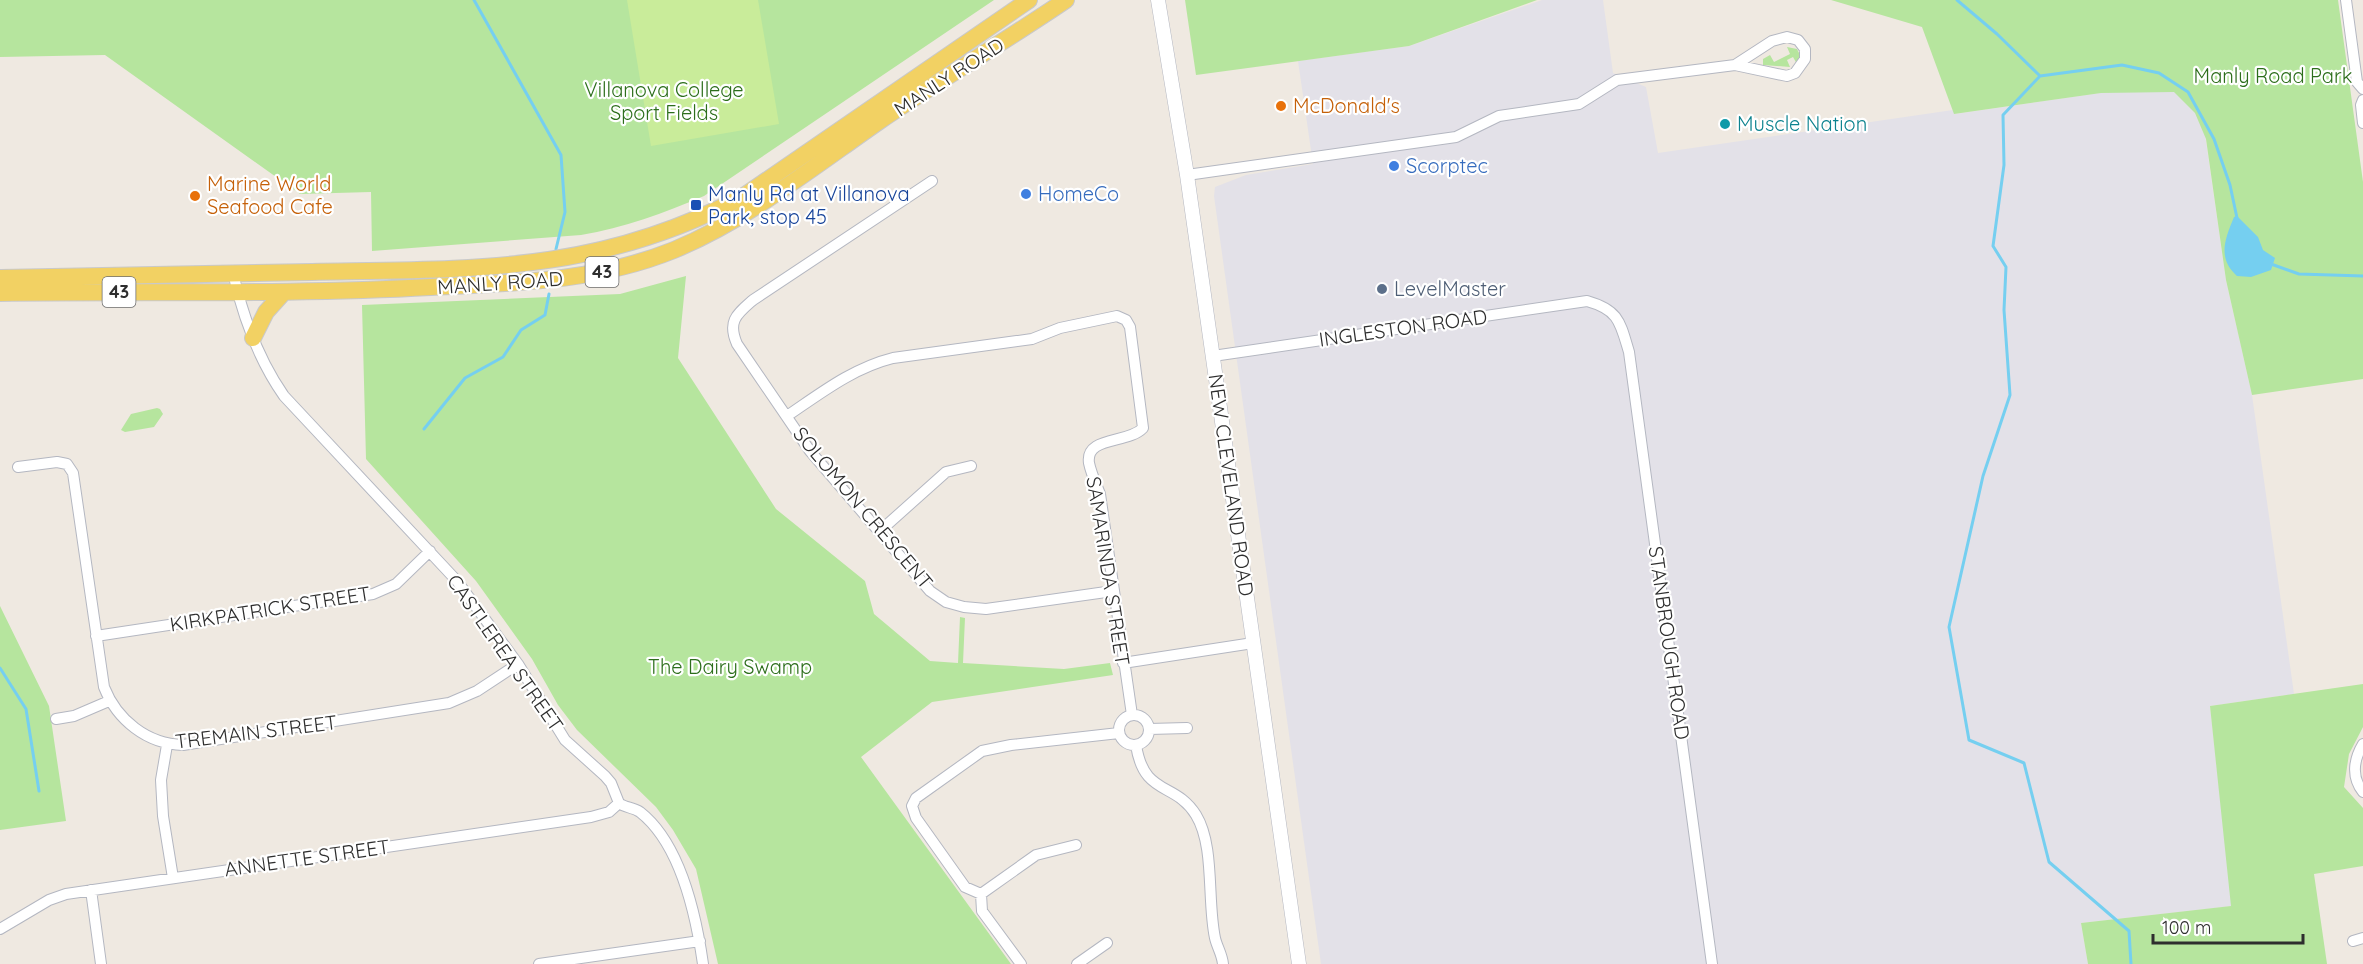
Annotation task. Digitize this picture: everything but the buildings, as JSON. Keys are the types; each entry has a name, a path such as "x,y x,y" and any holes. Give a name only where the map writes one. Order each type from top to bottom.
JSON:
{"main road":[{"name":"MANLY ROAD","path":"0,278 434,270 515,266 606,250 671,230 722,207 759,186 1029,0"},
{"name":"MANLY ROAD","path":"0,293 361,291 558,280 605,272 662,254 707,234 758,206 885,118 1066,0"},
{"path":"253,338 266,312 284,292"}],"street":[{"path":"2346,0 2357,82 2363,89"},
{"name":"NEW CLEVELAND ROAD","path":"1158,2 1187,175 1299,964"},
{"path":"1187,175 1456,137 1498,116 1580,105 1617,80 1734,65 1787,76 1795,73 1801,66 1805,59 1804,49 1798,40 1787,37 1772,41 1734,65"},
{"path":"2363,100 2361,105 2363,123"},
{"name":"SOLOMON CRESCENT","path":"932,181 763,293 738,313 732,332 737,344 810,451 930,591 946,602 964,607 986,609 1113,591"},
{"name":"CASTLEREA STREET","path":"233,273 263,364 284,396 457,581 518,664 565,740 605,776 611,783 619,803"},
{"name":"INGLESTON ROAD","path":"1213,356 1587,301 1606,306 1620,324"},
{"name":"SAMARINDA STREET","path":"787,416 856,370 874,363 893,358 1032,339 1060,328 1117,316 1126,321 1130,327 1143,428 1128,438 1094,446 1089,454 1089,462 1100,494 1132,715"},
{"name":"STANBROUGH ROAD","path":"1620,324 1629,352 1712,964"},
{"name":"TREMAIN STREET","path":"18,467 57,462 67,464 73,473 104,687 109,700 125,720 144,735 167,745 183,745 449,703 477,691 518,664"},
{"path":"879,531 946,472 971,466"},
{"name":"KIRKPATRICK STREET","path":"96,636 373,594 396,584 430,551"},
{"path":"1123,663 1253,643"},
{"path":"56,719 74,716 109,700"},
{"path":"1132,715 1145,720 1149,729 1147,737 1136,745 1123,740 1119,733 1124,719 1132,715"},
{"path":"1149,729 1187,728"},
{"path":"981,894 965,887 916,818 912,806 916,798 982,751 1011,745 1119,733"},
{"path":"2363,744 2356,761 2355,771 2358,785 2363,792"},
{"path":"167,745 161,780 163,816 173,878"},
{"path":"1136,745 1140,767 1146,776 1189,807 1196,815 1204,833 1215,939 1223,964"},
{"path":"619,803 641,813 665,843 681,872 693,911 704,964"},
{"name":"ANNETTE STREET","path":"0,929 48,900 66,894 591,817 609,812 619,803"},
{"path":"981,894 1036,855 1076,845"},
{"path":"91,890 101,964"},
{"path":"981,894 982,911 1021,964"},
{"path":"539,964 700,941"},
{"path":"1077,964 1107,943"}],"shaded area":[{"path":"1542,0 1603,0 1613,73 1646,87 1658,153 1953,110 1955,114 2197,79 2226,280 2252,395 2294,694 2210,706 2232,906 2081,923 2088,964 1321,964 1214,196 1215,187 1246,175 1313,164 1298,61 1409,46"}],"green space":[{"name":"Villanova College Sport Fields","path":"0,0 994,0 704,196 628,224 581,235 372,251 371,192 300,194 105,55 0,57"},
{"name":"Villanova College Sport Fields","path":"627,0 758,0 779,124 651,146"},
{"path":"1185,0 1537,0 1409,46 1196,75"},
{"name":"Manly Road Park","path":"1831,0 2338,0 2363,182 2363,379 2252,395 2226,280 2206,139 2195,113 2174,92 2101,93 1954,114 1922,27"},
{"path":"1787,47 1797,49 1801,57 1797,64 1793,57 1787,60 1790,67 1763,65 1763,59 1770,55 1774,62 1790,54"},
{"name":"The Dairy Swamp","path":"686,276 678,358 776,509 865,581 874,614 930,661 958,663 960,617 965,618 963,663 1064,669 1110,663 1113,675 932,702 861,757 1011,964 718,964 696,869 673,830 656,807 577,730 558,705 532,659 476,581 366,459 362,305 620,294"},
{"path":"157,408 163,414 154,427 125,432 121,430 131,414"},
{"path":"0,606 49,706 66,821 0,830"},
{"path":"2363,684 2363,727 2349,754 2344,787 2363,808 2363,866 2314,874 2327,964 2088,964 2081,923 2231,906 2210,706"}],"water":[{"path":"2237,216 2258,237 2263,250 2275,258 2271,270 2251,277 2237,276 2231,269 2225,255 2225,248 2234,217"}],"waterway":[{"path":"474,0 561,155 565,212 556,249"},
{"path":"1957,0 1997,34 2040,76 2122,65 2159,73 2188,92 2214,139 2230,185 2237,218"},
{"path":"2040,76 2003,115 2004,165 1993,246 2006,267 2004,310 2010,395 1983,476 1949,627 1969,740 2024,763 2049,862 2129,931 2131,964"},
{"path":"2271,264 2299,274 2363,276"},
{"path":"424,429 465,378 503,357 521,330 545,315 549,294"},
{"path":"0,668 26,709 39,791"}],"place":[{"name":"McDonald's","path":"1281,106"},
{"name":"Muscle Nation","path":"1725,124"},
{"name":"Scorptec","path":"1394,166"},
{"name":"HomeCo","path":"1026,194"},
{"name":"Marine World Seafood Cafe","path":"195,196"},
{"name":"Manly Rd at Villanova Park, stop 45","path":"696,205"},
{"name":"LevelMaster","path":"1382,289"}]}
